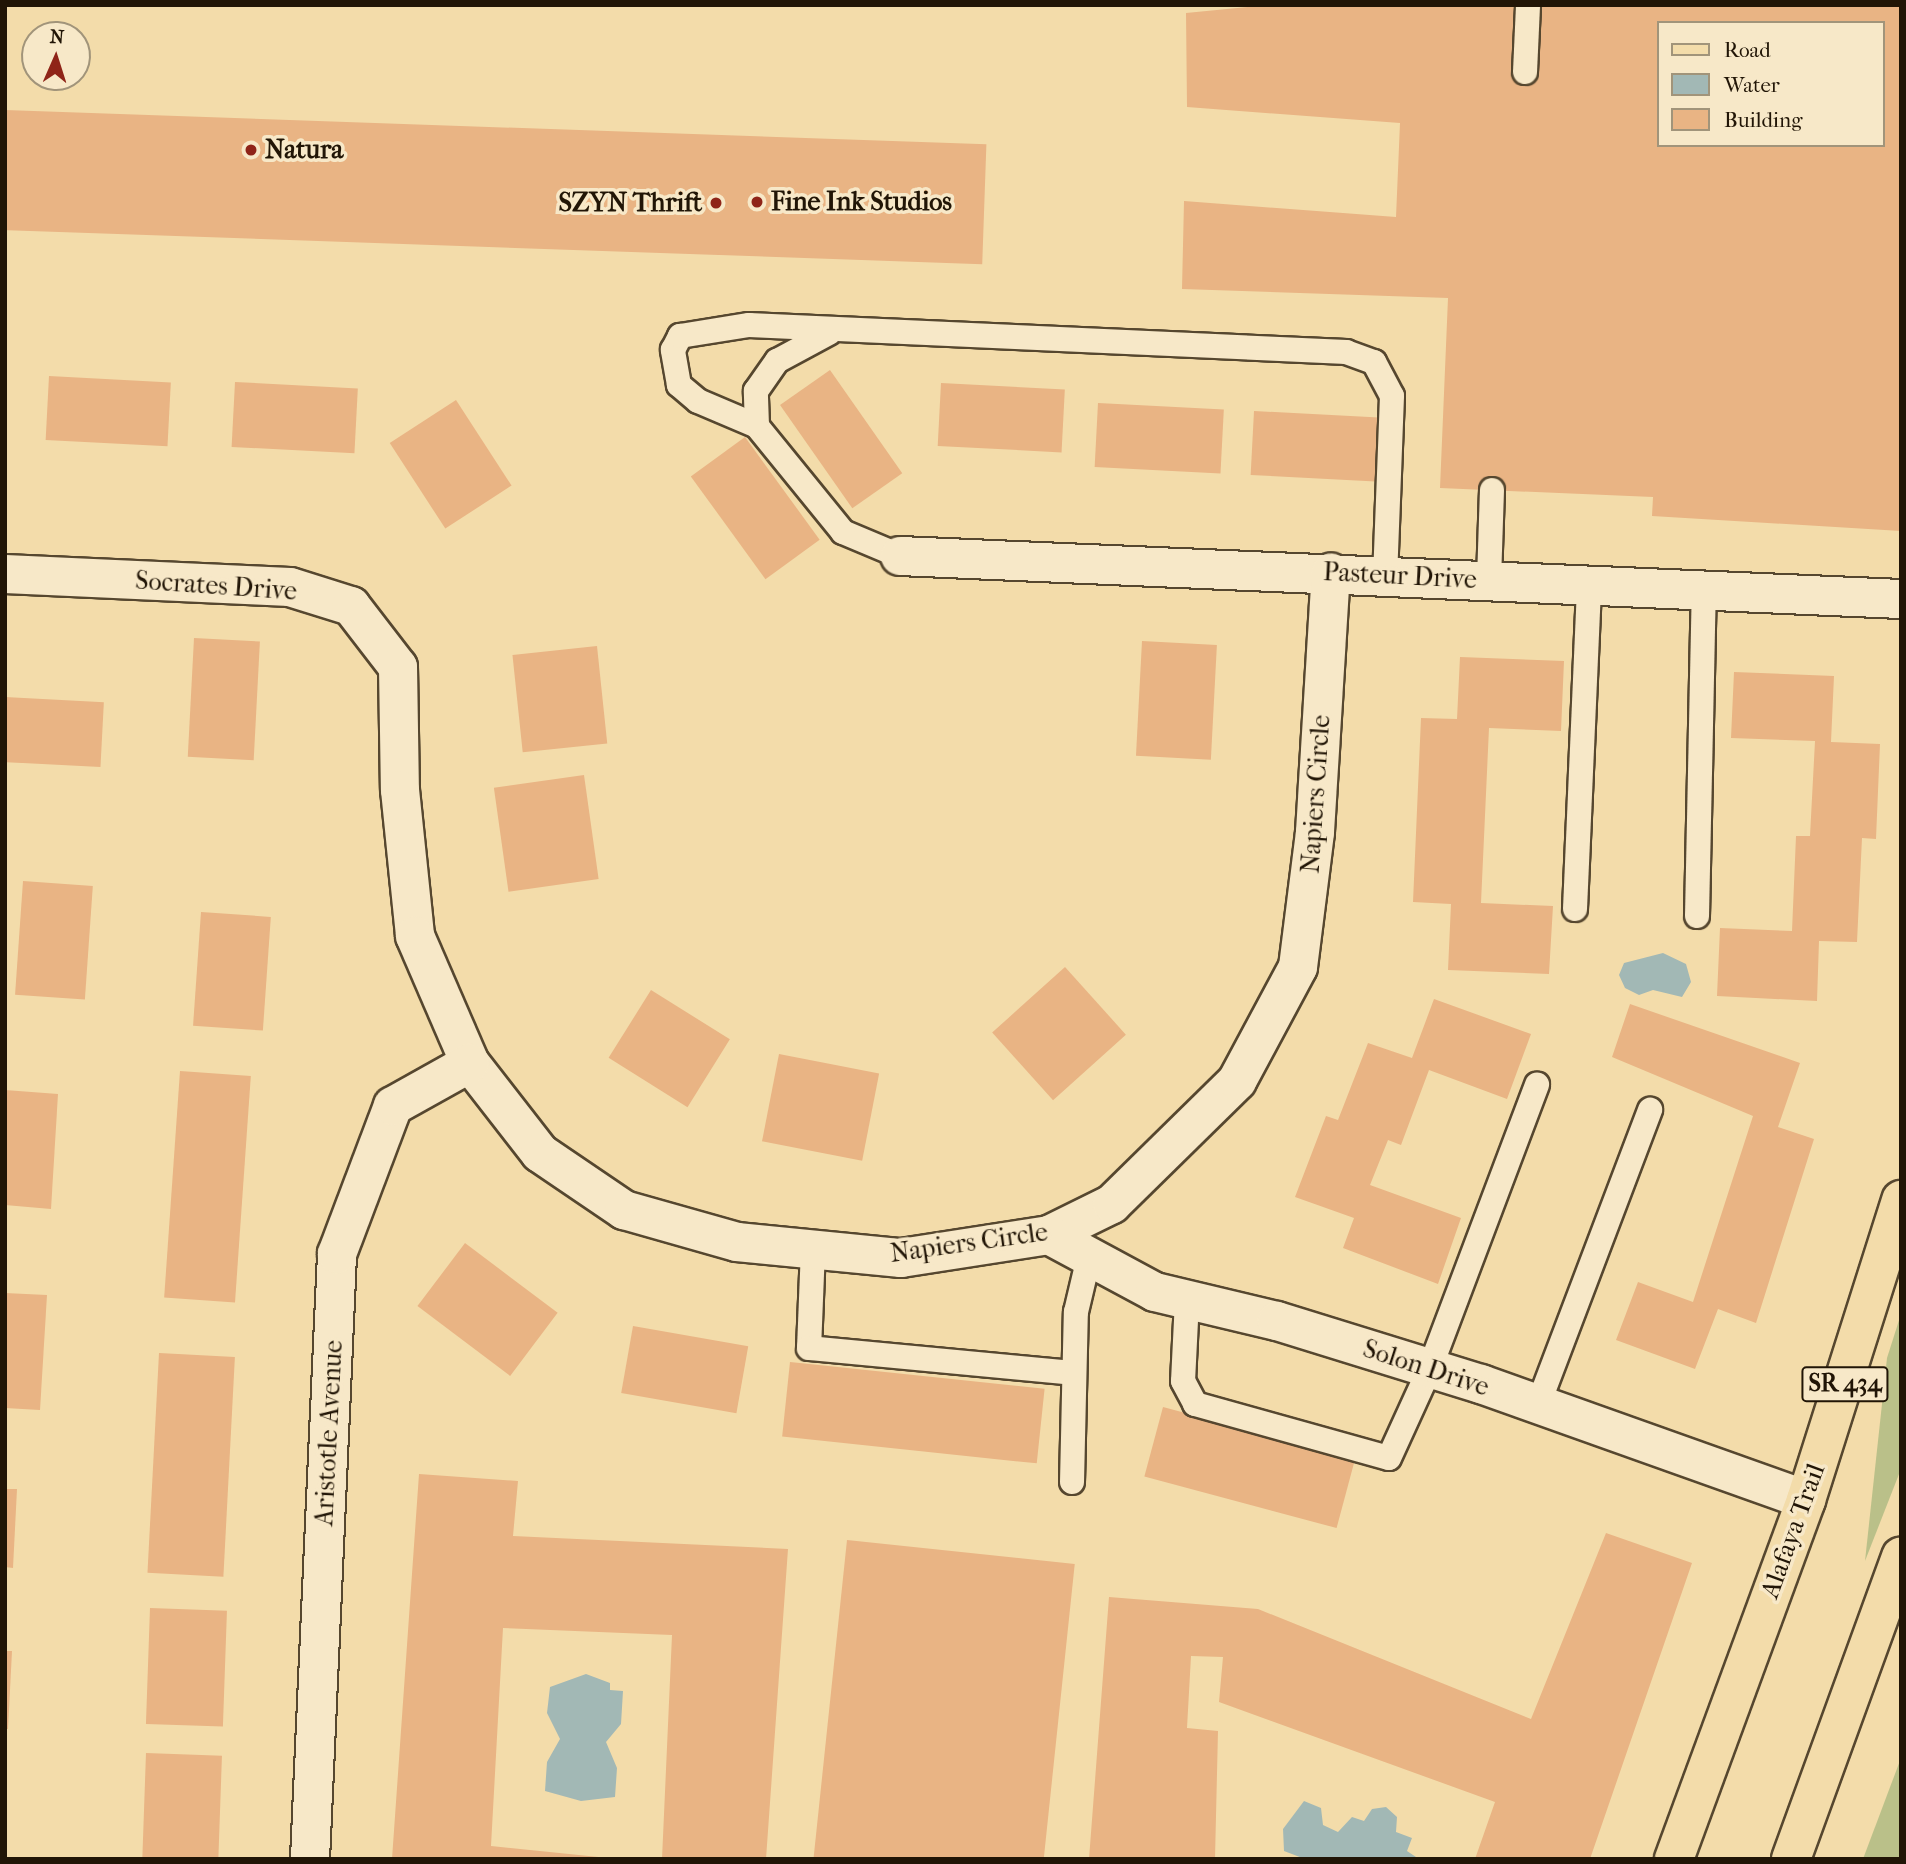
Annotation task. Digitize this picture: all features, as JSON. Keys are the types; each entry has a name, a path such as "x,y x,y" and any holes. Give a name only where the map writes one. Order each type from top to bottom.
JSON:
{"main road":[{"name":"Alafaya Trail","path":"1674,1859 1805,1500 1901,1200"},
{"path":"1791,1859 1901,1556"}],"street":[{"name":"Pasteur Drive","path":"900,556 1331,572 1901,599"},
{"name":"Napiers Circle","path":"400,790 415,936 470,1063 540,1153 624,1210 737,1242 901,1258 1049,1235 1112,1204 1237,1081 1298,967 1315,832 1331,572"},
{"name":"Socrates Drive","path":"5,574 290,587 351,606 398,667 400,790"},
{"name":"Aristotle Avenue","path":"310,1859 337,1254 393,1106 470,1063"},
{"name":"Solon Drive","path":"1049,1235 1155,1292 1430,1368 1805,1500"}],"lane":[{"path":"1525,72 1528,5"},
{"path":"900,556 843,532 757,426 698,401 679,385 673,350 680,335 749,325 1346,352 1374,362 1392,396 1385,575"},
{"path":"757,426 756,391 777,361 799,344 841,330"},
{"path":"1489,580 1492,490"},
{"path":"1575,909 1589,585"},
{"path":"1697,916 1704,589"},
{"path":"1187,1300 1183,1381 1195,1404 1389,1458 1430,1368 1536,1085"},
{"path":"1538,1405 1650,1110"},
{"path":"813,1250 809,1348 1074,1373"},
{"path":"1072,1482 1076,1312 1089,1257"}],"green space":[{"path":"1901,1314 1901,1469 1865,1561 1887,1358"},
{"path":"1901,1758 1901,1859 1863,1859"}],"water":[{"path":"1663,953 1686,964 1691,982 1682,997 1653,990 1639,995 1625,988 1619,975 1624,963"},
{"path":"586,1674 610,1683 610,1690 623,1691 621,1724 606,1742 617,1768 615,1797 581,1801 545,1791 547,1762 560,1739 547,1713 550,1687"},
{"path":"1304,1801 1321,1808 1323,1825 1338,1832 1352,1817 1364,1821 1372,1809 1386,1807 1397,1817 1396,1832 1412,1838 1407,1851 1419,1859 1305,1859 1284,1851 1283,1829"}],"building":[{"path":"1268,5 1901,7 1901,531 1652,516 1653,497 1440,488 1448,298 1182,289 1184,201 1396,217 1400,123 1187,107 1186,13"},
{"path":"5,110 986,144 982,264 5,230"},
{"path":"830,370 902,473 852,508 780,405"},
{"path":"49,376 171,382 167,446 46,440"},
{"path":"235,382 358,388 354,453 232,447"},
{"path":"941,383 1065,389 1062,452 938,446"},
{"path":"456,400 512,486 445,529 390,443"},
{"path":"1098,403 1224,410 1220,474 1095,467"},
{"path":"1254,411 1379,418 1375,481 1251,475"},
{"path":"745,437 820,540 765,579 691,476"},
{"path":"194,638 260,641 254,760 188,757"},
{"path":"1142,641 1217,645 1211,760 1136,756"},
{"path":"597,646 607,743 523,752 512,655"},
{"path":"1460,657 1564,661 1561,731 1489,728 1481,903 1553,906 1549,974 1448,970 1451,904 1413,902 1421,718 1457,719"},
{"path":"1734,672 1834,676 1831,742 1880,744 1876,839 1862,838 1857,942 1819,941 1817,1001 1717,996 1720,928 1792,931 1796,836 1810,836 1815,741 1731,738"},
{"path":"5,697 104,702 100,767 5,762"},
{"path":"584,775 599,879 508,892 494,788"},
{"path":"23,881 93,886 85,1000 15,995"},
{"path":"201,912 271,917 263,1031 193,1026"},
{"path":"1065,967 1126,1035 1053,1100 992,1033"},
{"path":"651,990 730,1039 687,1107 609,1058"},
{"path":"1434,999 1531,1034 1507,1099 1429,1070 1401,1145 1388,1140 1370,1185 1461,1218 1438,1284 1343,1248 1354,1218 1295,1197 1326,1116 1338,1120 1368,1043 1412,1058"},
{"path":"1630,1004 1800,1063 1778,1127 1814,1139 1756,1323 1718,1309 1695,1369 1616,1340 1638,1282 1693,1302 1753,1116 1612,1057"},
{"path":"779,1054 879,1073 862,1161 762,1141"},
{"path":"180,1071 251,1076 235,1302 164,1297"},
{"path":"5,1090 58,1094 51,1209 5,1205"},
{"path":"465,1243 558,1313 510,1376 417,1306"},
{"path":"5,1293 47,1295 40,1410 5,1408"},
{"path":"633,1326 748,1346 736,1413 621,1393"},
{"path":"159,1353 235,1357 223,1577 147,1573"},
{"path":"790,1362 1045,1389 1037,1463 782,1437"},
{"path":"1163,1407 1355,1459 1337,1528 1144,1477"},
{"path":"419,1474 518,1481 513,1536 788,1549 766,1859 662,1859 672,1635 503,1628 491,1846 618,1859 392,1859"},
{"path":"5,1489 17,1489 13,1568 5,1567"},
{"path":"1606,1533 1692,1563 1590,1859 1475,1859 1495,1802 1219,1702 1223,1657 1191,1656 1187,1728 1218,1731 1215,1859 1089,1859 1109,1597 1258,1609 1531,1719"},
{"path":"847,1540 1075,1564 1044,1859 814,1858"},
{"path":"150,1608 227,1611 223,1727 146,1724"},
{"path":"5,1651 12,1651 8,1729 5,1729"},
{"path":"146,1753 222,1756 218,1859 142,1859"}],"place":[{"name":"Natura","path":"251,150"},
{"name":"Fine Ink Studios","path":"757,202"},
{"name":"SZYN Thrift","path":"716,203"}]}
